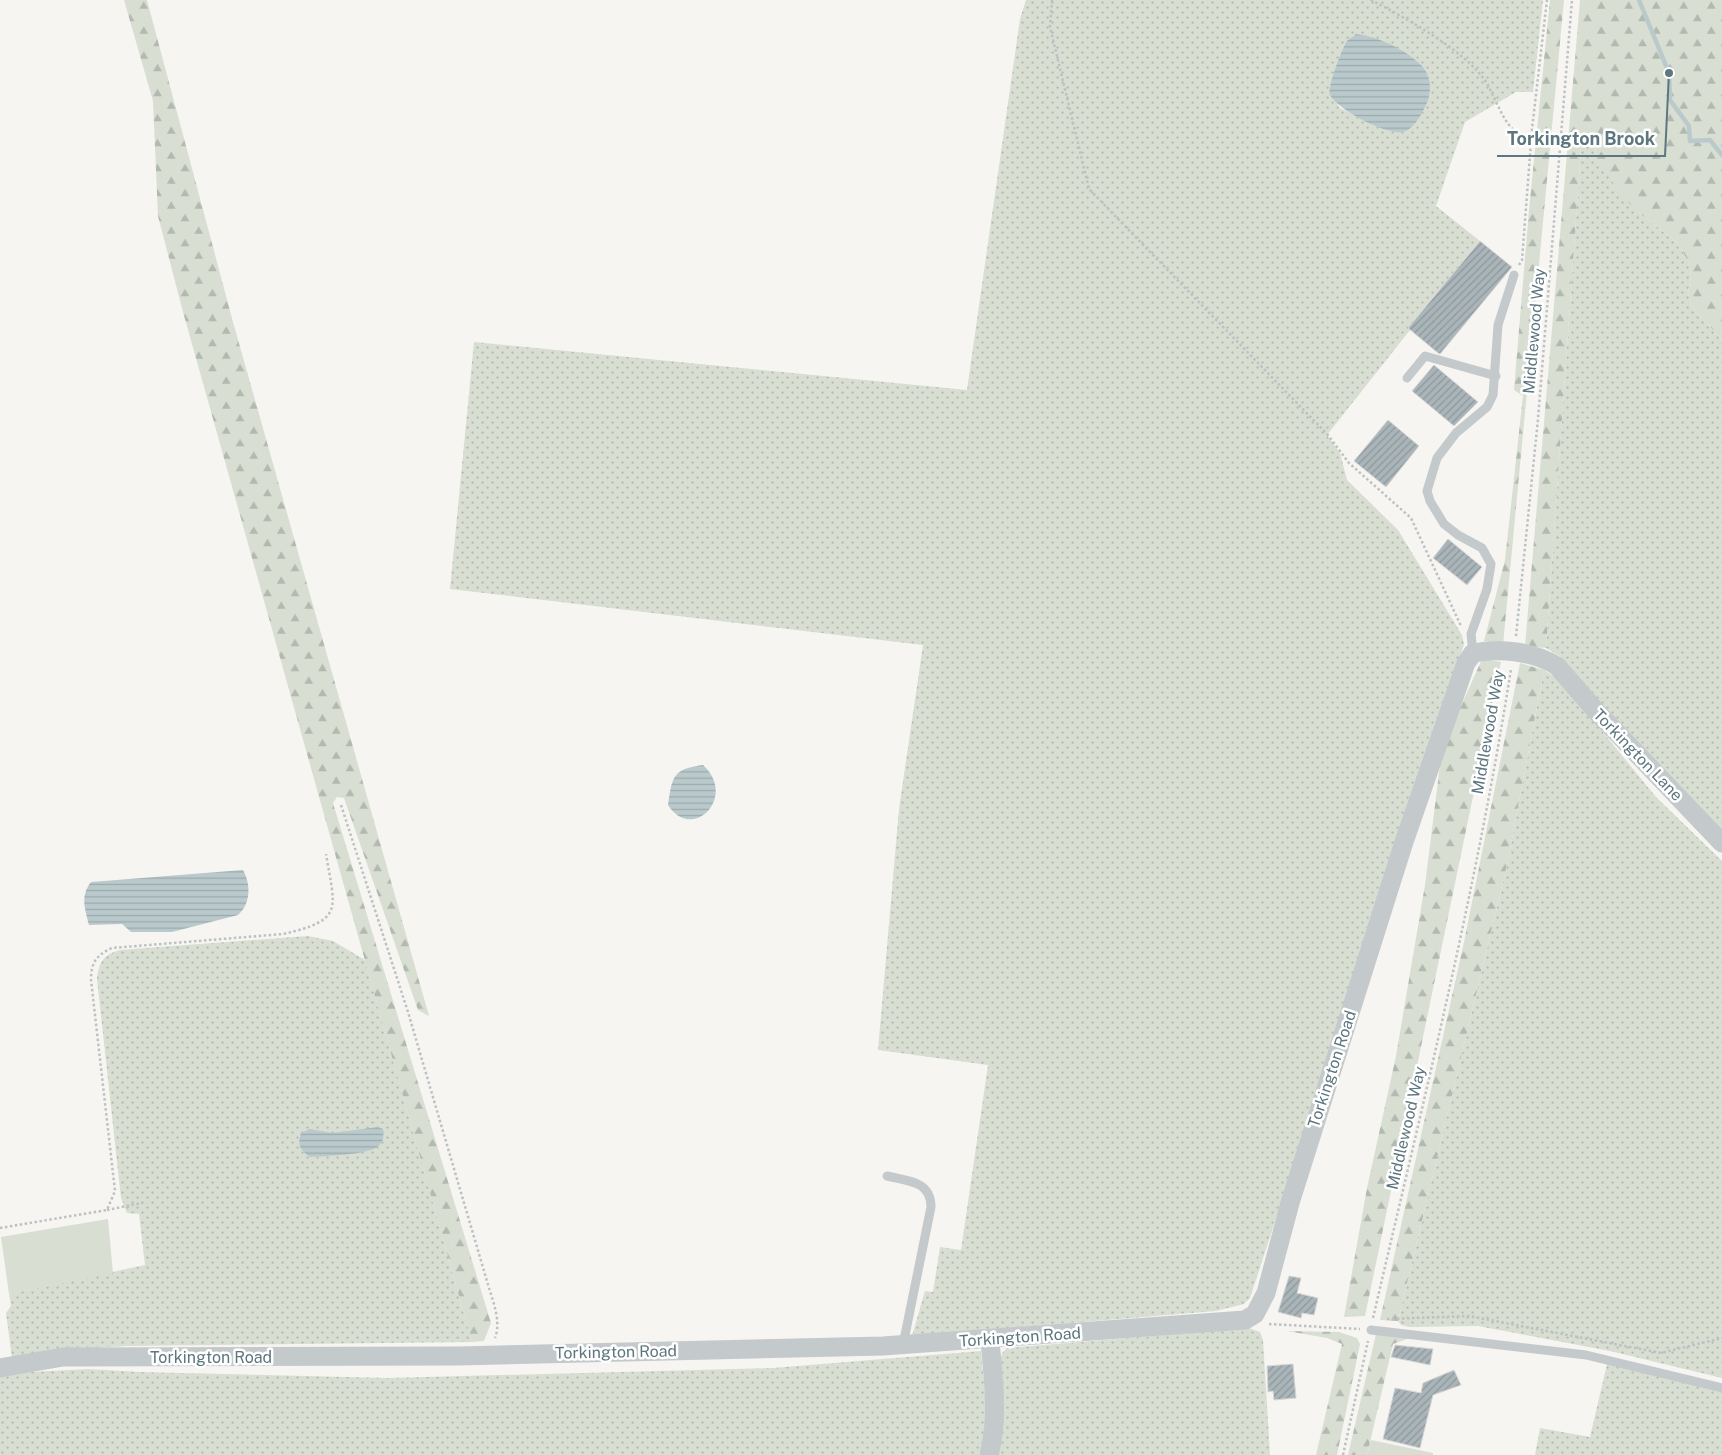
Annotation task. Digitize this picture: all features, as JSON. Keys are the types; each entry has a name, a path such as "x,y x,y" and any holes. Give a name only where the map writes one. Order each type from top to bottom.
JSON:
{"street":[{"name":"Torkington Lane","path":"1473,652 1493,649 1544,658 1556,666 1596,711 1722,843"},
{"name":"Torkington Road","path":"0,1368 63,1358 487,1355 903,1345 1245,1320 1255,1314 1266,1293 1290,1203 1404,842 1466,663 1473,652"},
{"path":"988,1455 994,1436 990,1340"}],"lane":[{"path":"1473,652 1471,634 1487,589 1491,564 1482,548 1458,535 1444,524 1430,501 1427,491 1431,472 1445,446 1456,433 1487,407 1493,394 1496,376 1498,325 1514,275"},
{"path":"1407,378 1425,356 1496,376"},
{"path":"887,1176 916,1183 925,1188 931,1196 931,1207 903,1345"},
{"path":"1371,1330 1586,1355 1722,1388"}],"path":[{"path":"1052,0 1050,27 1089,189 1328,435 1349,463 1411,518 1473,652"},
{"path":"1371,0 1420,28 1461,57 1485,81 1506,122 1518,136 1531,140"},
{"path":"1514,275 1522,260 1531,140 1547,0"},
{"name":"Middlewood Way","path":"1515,639 1521,600 1538,419 1572,0"},
{"name":"Middlewood Way","path":"1343,1455 1422,1116 1496,764 1511,668"},
{"path":"341,805 408,1012 489,1288 498,1329 487,1355"},
{"path":"107,1210 115,1191 91,980 91,968 95,959 101,952 112,948 283,934 307,928 322,921 332,911 334,902 326,854"},
{"path":"0,1228 142,1203"},
{"path":"1255,1314 1268,1324 1289,1327 1371,1330"},
{"path":"1373,1320 1469,1316 1661,1353 1722,1338"}],"green space":[{"path":"124,0 147,0 233,322 429,1016 418,1010 344,798 337,797 333,803 491,1323 484,1341 472,1342 183,312 158,216 153,101"},
{"path":"1026,0 1543,0 1533,92 1516,92 1465,122 1436,206 1480,241 1408,328 1410,330 1327,435 1340,453 1347,480 1398,530 1462,635 1464,644 1250,1298 1244,1304 1216,1311 912,1336 925,1291 933,1292 940,1247 961,1250 988,1065 878,1050 899,809 923,645 450,589 474,342 967,390 1020,19","holes":["1347,41 1375,125 1340,108 1330,93"]},
{"path":"1550,0 1564,0 1503,645 1484,641 1505,560 1523,396 1514,390 1529,210"},
{"path":"1580,0 1722,0 1722,340 1691,305 1688,293 1691,276 1688,261 1677,242 1639,213 1621,195 1597,158 1592,138 1582,133 1546,648 1525,646"},
{"path":"1582,133 1592,138 1597,158 1639,213 1677,242 1688,261 1691,276 1688,293 1691,305 1722,340 1722,836 1577,678 1561,657 1546,648"},
{"path":"1482,659 1501,662 1365,1316 1344,1317 1367,1188 1396,1056 1425,885 1442,749"},
{"path":"1520,663 1544,670 1507,865 1398,1321 1380,1320 1464,942"},
{"path":"1544,670 1561,681 1656,797 1722,861 1722,1378 1610,1351 1478,1326 1410,1327 1401,1325 1398,1321 1507,865"},
{"path":"308,936 333,941 365,960 472,1342 127,1346 44,1351 12,1358 6,1313 11,1306 9,1294 145,1265 139,1214 127,1213 121,1198 97,979 103,960 110,954 120,950"},
{"path":"108,1219 113,1273 9,1294 1,1237"},
{"path":"1249,1328 1260,1332 1263,1340 1270,1455 998,1455 1000,1359 1007,1348"},
{"path":"1287,1331 1339,1332 1357,1338 1360,1344 1337,1455 1316,1455 1342,1344 1327,1338"},
{"path":"1376,1334 1410,1338 1393,1344 1367,1455 1348,1455"},
{"path":"981,1351 986,1417 983,1442 979,1455 0,1455 0,1377 31,1372 88,1369 388,1378 773,1368"},
{"path":"1607,1364 1722,1392 1722,1455 1535,1455 1540,1428 1590,1437"},
{"path":"1371,1440 1433,1453 1433,1455 1367,1455"}],"shaded area":[{"path":"1356,34 1374,38 1399,49 1415,59 1426,73 1430,86 1428,100 1418,119 1407,130 1395,132 1375,126 1342,108 1330,95 1333,77 1342,52 1347,41"},
{"path":"703,765 713,777 716,790 714,802 708,811 699,817 689,819 678,816 668,805 673,781 685,769"},
{"path":"243,870 246,876 248,894 245,905 238,915 172,932 131,932 122,924 89,925 84,898 91,882"},
{"path":"378,1127 383,1129 382,1141 377,1147 364,1152 310,1157 299,1144 301,1133 310,1129 332,1133"}],"building":[{"path":"1480,241 1512,267 1440,354 1408,328"},
{"path":"1434,365 1478,402 1454,426 1412,391"},
{"path":"1388,420 1419,446 1386,487 1354,461"},
{"path":"1448,539 1482,567 1467,585 1433,558"},
{"path":"1289,1276 1301,1278 1297,1293 1318,1298 1314,1315 1302,1313 1301,1318 1278,1312"},
{"path":"1395,1345 1433,1349 1430,1365 1391,1357"},
{"path":"1293,1364 1296,1398 1274,1400 1273,1391 1268,1392 1267,1366"},
{"path":"1454,1370 1461,1385 1433,1395 1420,1448 1383,1439 1395,1388 1421,1393 1423,1383"}],"waterway":[{"path":"1639,0 1669,73 1670,100 1689,126 1690,141 1710,140 1722,155"}],"place":[{"name":"Torkington Brook","path":"1669,73"}]}
